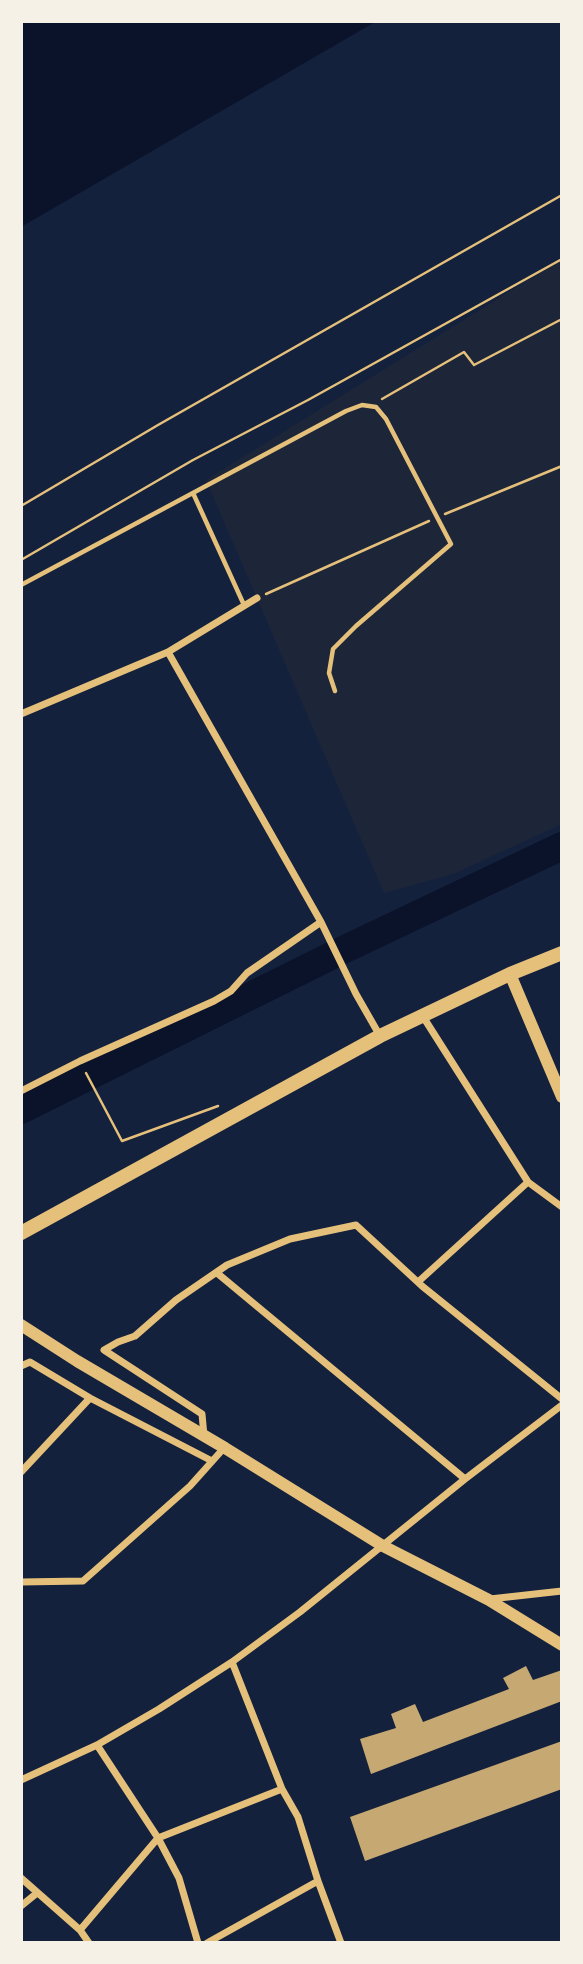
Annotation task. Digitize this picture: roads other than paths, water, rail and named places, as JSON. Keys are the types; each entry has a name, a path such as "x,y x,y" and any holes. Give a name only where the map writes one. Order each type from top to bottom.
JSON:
{"main road":[{"path":"21,1233 380,1036 510,974 562,953"}],"street":[{"path":"21,713 168,652 257,598"},
{"path":"168,652 321,922 380,1036"},
{"path":"21,1091 80,1061 214,1001 231,991 247,973 321,922"},
{"path":"510,974 562,1097"},
{"path":"422,1016 528,1182 562,1207"},
{"path":"418,1282 528,1182"},
{"path":"204,1436 202,1414 104,1350 135,1336 176,1300 227,1265 290,1239 356,1225 418,1282 562,1399"},
{"path":"217,1273 465,1479"},
{"path":"21,1325 77,1362 383,1546 489,1600 562,1645"},
{"path":"21,1366 30,1362 90,1398 212,1461"},
{"path":"21,1472 90,1398"},
{"path":"21,1780 97,1745 232,1662 562,1405"},
{"path":"21,1582 83,1581 190,1486 224,1448"},
{"path":"489,1600 562,1591"},
{"path":"232,1662 282,1789 298,1817 341,1943"},
{"path":"97,1745 158,1838 179,1878 198,1943"},
{"path":"80,1930 158,1838 282,1789"},
{"path":"21,1878 80,1930 89,1943"},
{"path":"207,1943 318,1881"},
{"path":"21,1906 37,1893"}],"lane":[{"path":"21,585 346,411 362,405 376,407 386,419 451,544 333,649 329,673 335,691"},
{"path":"193,493 244,606"}],"waterway":[{"path":"21,1110 345,949 562,846"}]}
